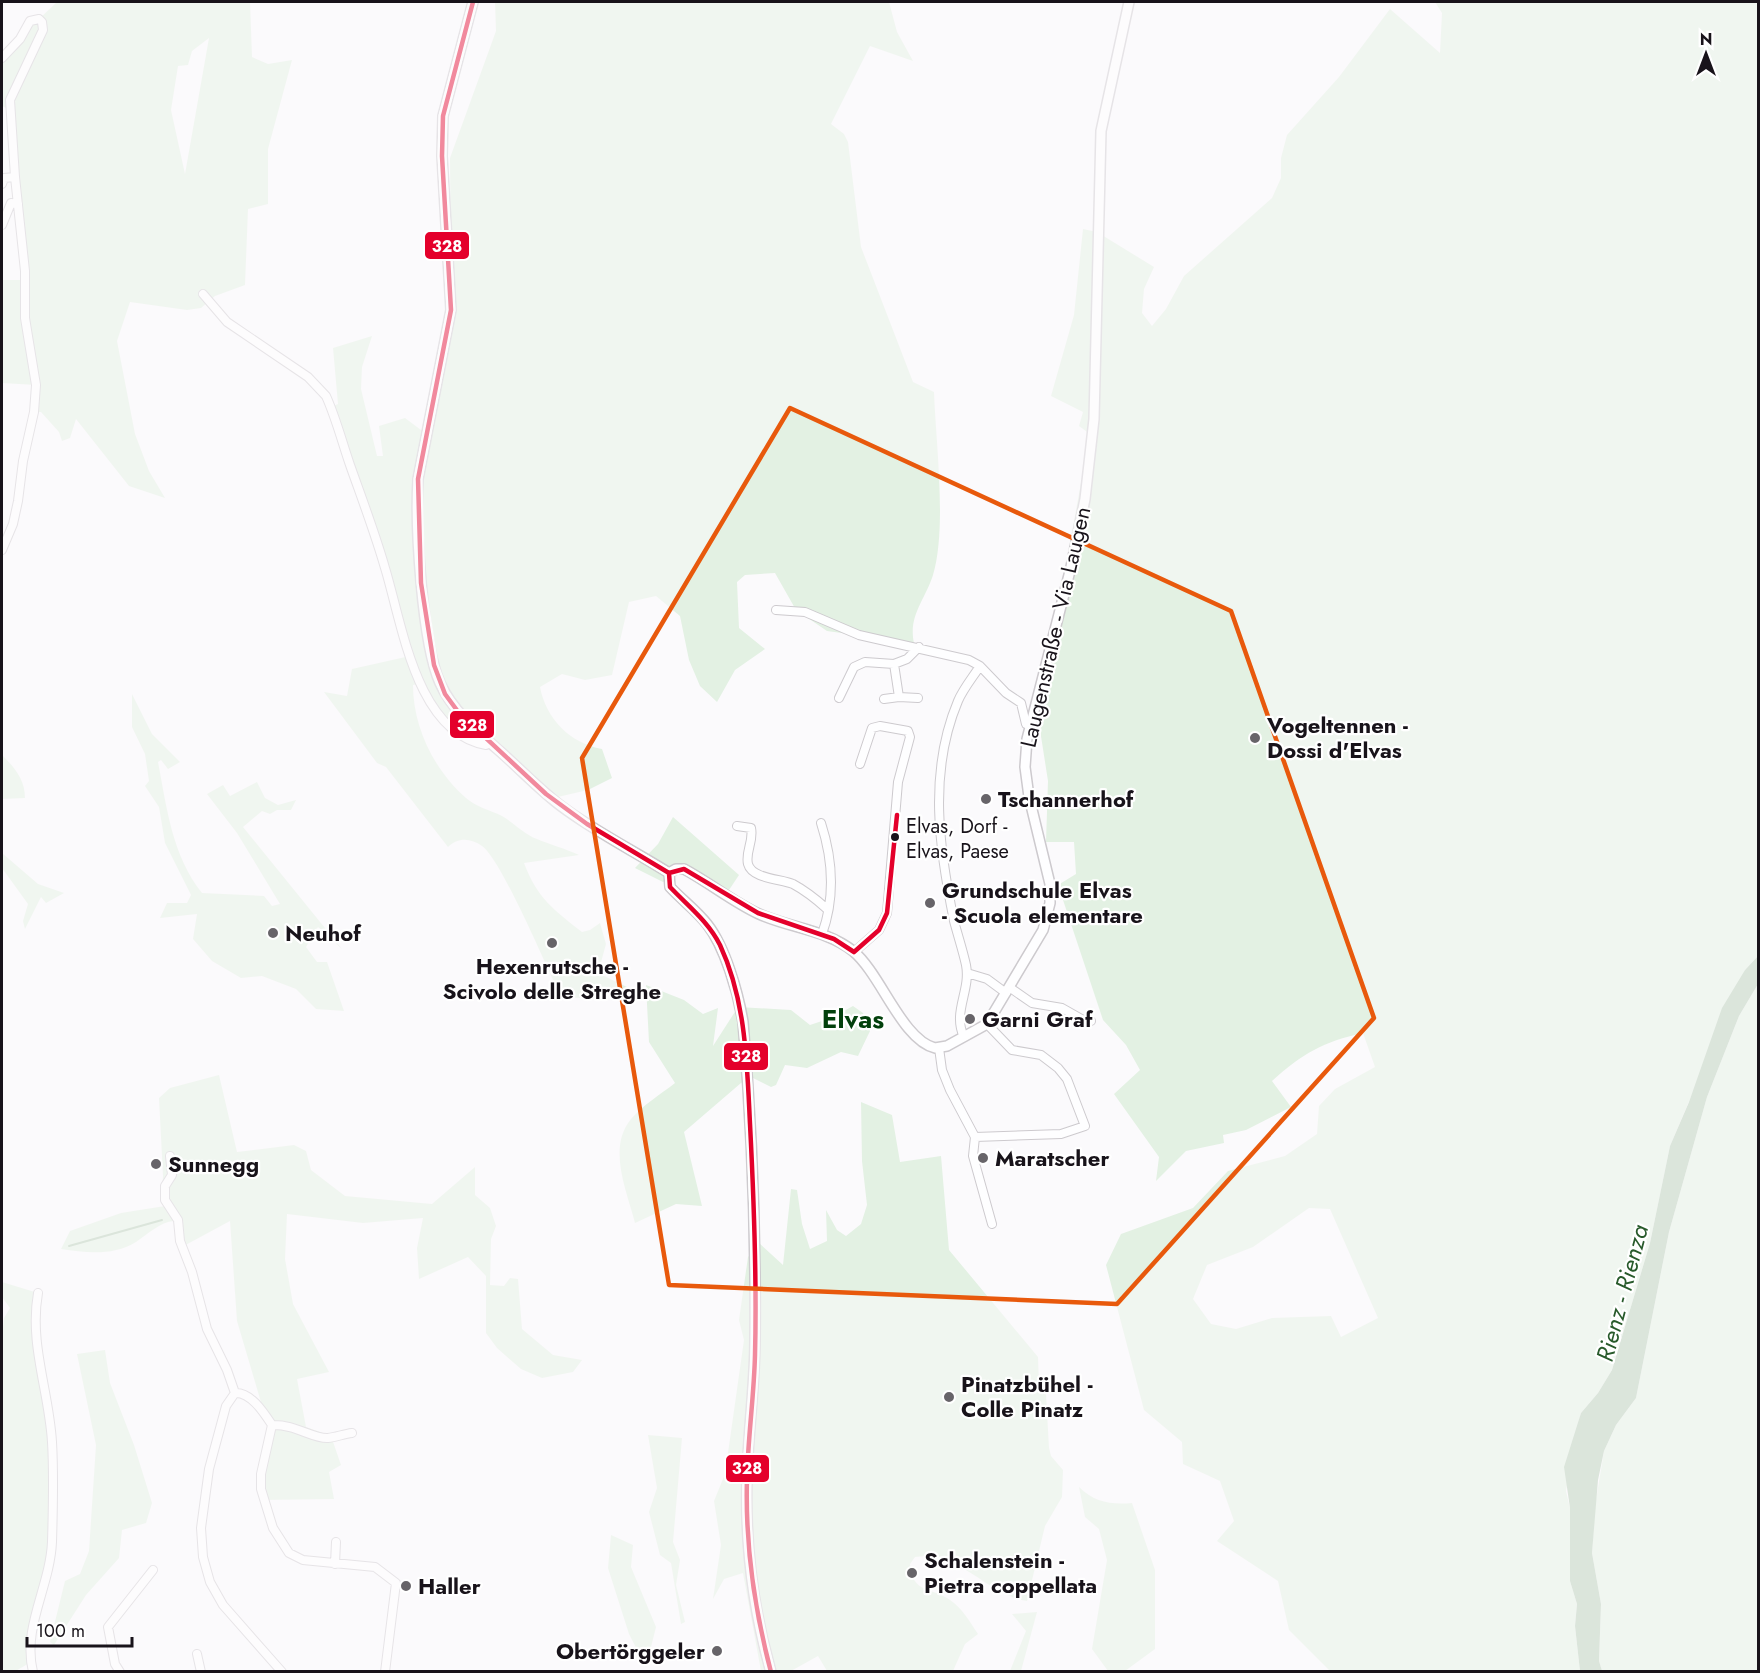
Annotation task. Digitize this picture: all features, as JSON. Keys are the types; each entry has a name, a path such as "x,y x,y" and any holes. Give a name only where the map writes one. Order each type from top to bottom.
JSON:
{"street":[{"path":"473,2 443,116 442,156 451,310 446,349 425,433 417,499 423,584 434,667 456,709 490,743 562,807 669,873"},
{"name":"Laugenstraße - Via Laugen","path":"939,1048 987,1024 1043,930 1050,903 1050,884 1026,779 1030,725 1071,567 1085,500 1094,419 1101,131 1129,2"},
{"path":"2,58 20,39 30,21 39,19 42,22 43,30 30,62 15,86 10,111 25,271 25,318 36,385 36,400 14,524 2,550"},
{"path":"2,116 10,111"},
{"path":"2,184 4,178 15,177"},
{"path":"2,225 11,203 18,204"},
{"path":"203,294 226,322 318,386 331,407 386,568 408,651 426,695 447,723 464,736 481,744 490,743"},
{"path":"776,610 806,612 850,633 920,647 969,660 980,666 1006,693 1021,703 1036,702"},
{"path":"839,698 854,667 865,662 894,664 907,659 920,647"},
{"path":"894,664 898,697"},
{"path":"964,1037 958,1017 967,973 939,831 937,793 944,751 958,701 980,666"},
{"path":"884,699 918,698"},
{"path":"1021,703 1026,724 1030,725"},
{"path":"854,952 879,930 887,913 898,782 910,737 908,731 880,726 872,728 861,764"},
{"path":"821,823 831,869 831,892 822,934"},
{"path":"737,826 751,828 753,836 747,857 748,866 752,872 790,883 808,892 827,909"},
{"path":"669,873 676,869 684,869 758,913 822,934 854,952 881,984 916,1037 931,1047 939,1048 942,1070 950,1090 975,1137 973,1156 992,1224"},
{"path":"669,873 670,887 709,927 718,944 739,1001 743,1022 752,1168 755,1340 747,1480 750,1562 753,1596 771,1670"},
{"path":"967,973 987,979 1032,1004 1062,1008 1085,1021 1091,1021"},
{"path":"975,1137 1061,1134 1085,1126 1067,1079 1058,1068 1041,1055 1012,1050 987,1024"},
{"path":"170,1155 172,1176 165,1186 165,1200 178,1220 180,1241 192,1272 207,1329 227,1370 235,1393"},
{"path":"33,1671 31,1631 43,1596 52,1545 52,1442 46,1391 35,1346 34,1326 38,1293"},
{"path":"235,1393 245,1395 263,1411 272,1425 261,1474 261,1489 273,1528 295,1558 375,1567 396,1583 385,1671"},
{"path":"235,1393 226,1406 208,1469 201,1528 203,1557 210,1582 223,1605 282,1671"},
{"path":"272,1425 304,1429 316,1436 328,1438 352,1433"},
{"path":"335,1564 336,1542"},
{"path":"120,1671 115,1664 108,1627 153,1570"},
{"path":"197,1654 201,1671"}],"highlighted area":[{"path":"790,408 1231,611 1374,1018 1117,1304 669,1285 582,758"}],"shaded area":[{"path":"57,2 250,2 252,57 268,64 292,60 268,149 268,204 248,209 245,285 215,296 201,308 187,310 130,302 117,341 135,434 149,471 165,498 129,486 76,419 70,438 62,441 59,432 41,412 34,412 36,385 2,383 2,280 25,280 13,111 2,106 2,50 10,51 27,24 39,19","holes":["209,38 185,174 171,110 178,66 188,65 192,51"]},
{"path":"495,2 889,2 897,32 913,61 870,46 831,124 844,134 848,142 861,247 913,382 934,392 940,510 939,534 933,575 913,624 914,643 827,631 796,610 775,573 745,575 737,582 739,628 765,649 735,670 717,702 700,686 689,660 680,616 656,596 629,602 612,675 585,680 562,674 540,687 548,709 561,728 580,741 602,749 612,778 588,790 549,799 492,750 461,738 432,712 418,684 413,685 421,732 435,761 455,787 470,801 502,816 532,837 579,855 524,863 547,902 582,932 600,923 606,944 598,973 629,988 587,998 560,995 512,892 490,855 482,846 469,840 460,840 448,847 386,767 377,763 324,692 347,696 352,669 410,656 331,407 338,404 333,348 372,336 362,367 361,389 377,456 383,456 379,426 405,418 425,433 451,310 450,158 496,31"},
{"path":"1435,2 1758,2 1758,956 1745,970 1670,1146 1650,1243 1612,1370 1598,1393 1581,1413 1566,1491 1570,1508 1570,1581 1577,1604 1575,1626 1580,1671 1330,1671 1289,1630 1278,1581 1217,1541 1234,1521 1220,1481 1183,1464 1182,1442 1144,1410 1106,1265 1121,1234 1193,1208 1228,1171 1285,1156 1317,1134 1319,1106 1335,1089 1375,1067 1363,1033 1336,1040 1314,1050 1272,1081 1291,1107 1246,1130 1223,1135 1224,1143 1186,1151 1156,1181 1159,1157 1114,1094 1140,1070 1126,1045 1103,1020 1058,885 1076,874 1074,842 1046,842 1048,781 1038,717 1090,434 1079,426 1083,412 1051,396 1074,315 1083,229 1097,232 1154,267 1144,289 1142,313 1152,326 1166,309 1184,276 1272,198 1281,178 1281,158 1287,135 1339,77 1390,9 1440,53 1442,13","holes":["1309,1208 1330,1209 1378,1318 1341,1337 1331,1316 1272,1318 1236,1329 1211,1324 1193,1299 1207,1265 1253,1247"]},
{"path":"132,694 152,734 180,762 168,769 161,760 158,762 177,847 202,893 264,896 272,906 280,904 237,833 207,794 223,785 230,796 257,782 265,798 278,805 296,800 291,810 277,810 270,814 262,811 243,827 342,949 318,927 306,947 317,962 327,962 344,1011 316,1009 296,989 262,976 241,978 212,961 193,939 197,914 160,918 167,903 187,903 191,895 165,843 159,807 145,786 149,781 145,754 132,727"},
{"path":"2,755 21,779 25,798 2,799"},
{"path":"673,817 739,875 725,896 682,871 663,882 635,868 658,844"},
{"path":"2,853 38,884 64,893 46,903 41,897 25,929 23,921 28,904 2,868"},
{"path":"1758,956 1758,984 1739,1016 1707,1097 1669,1232 1636,1398 1616,1425 1604,1451 1598,1480 1592,1553 1601,1604 1599,1661 1602,1671 1580,1671 1575,1626 1577,1604 1570,1581 1570,1508 1564,1467 1581,1413 1598,1393 1612,1370 1650,1243 1670,1146 1689,1102 1722,1008 1745,970"},
{"path":"1758,984 1758,1671 1602,1672 1599,1661 1601,1604 1592,1553 1595,1506 1604,1451 1616,1425 1636,1398 1669,1232 1707,1097 1739,1016"},
{"path":"646,985 684,1000 703,1014 718,1008 713,1046 738,1007 791,1010 810,1025 831,1018 853,1006 863,1013 870,1031 858,1056 841,1052 807,1068 785,1065 776,1085 771,1087 751,1077 741,1083 684,1132 702,1206 676,1204 635,1223 621,1170 620,1143 631,1119 675,1083 649,1042"},
{"path":"219,1075 237,1152 294,1145 306,1151 311,1170 345,1196 432,1204 475,1167 475,1195 490,1208 496,1226 491,1239 490,1285 504,1286 510,1278 518,1279 522,1329 553,1355 582,1360 573,1372 542,1378 521,1369 497,1348 486,1333 486,1276 468,1257 419,1279 417,1248 423,1218 363,1223 287,1214 285,1259 293,1304 329,1372 297,1379 306,1427 331,1436 341,1465 329,1472 334,1499 262,1500 268,1426 237,1321 230,1221 180,1248 174,1221 159,1226 136,1242 118,1250 90,1252 61,1249 70,1231 121,1213 165,1206 162,1195 159,1098 170,1088"},
{"path":"861,1102 892,1115 900,1162 941,1156 949,1250 1038,1357 1039,1385 1046,1394 1049,1448 1051,1456 1063,1470 1062,1497 1045,1526 1027,1601 999,1591 946,1560 915,1557 910,1564 912,1574 919,1585 954,1603 978,1634 965,1644 953,1671 827,1671 818,1656 791,1671 761,1671 743,1573 724,1579 713,1599 721,1545 714,1501 725,1474 744,1340 739,1320 748,1257 759,1243 783,1265 791,1189 797,1190 802,1224 810,1249 827,1241 826,1210 837,1230 846,1236 861,1224 867,1205 862,1161"},
{"path":"2,1282 38,1293 35,1311 52,1442 52,1545 31,1631 31,1662 14,1672 2,1671 2,1336 4,1318 10,1308 2,1297"},
{"path":"105,1350 110,1383 134,1445 152,1503 146,1523 122,1530 119,1558 86,1595 54,1645 50,1642 65,1581 80,1574 89,1551 96,1445 77,1354"},
{"path":"648,1435 682,1438 673,1542 680,1560 676,1585 685,1622 681,1624 671,1563 660,1555 649,1512 657,1488"},
{"path":"1079,1487 1103,1501 1132,1503 1155,1570 1155,1649 1125,1671 1108,1671 1092,1649 1107,1560 1099,1529 1085,1517"},
{"path":"611,1535 633,1545 631,1567 656,1627 646,1667 629,1634 608,1568"},
{"path":"1037,1612 1021,1671 1010,1671 1026,1631 1012,1614"}],"waterway":[{"path":"69,1246 162,1220"}],"transit line":[{"name":"328","path":"473,2 443,116 442,156 451,310 418,479 421,583 434,665 445,694 459,713 546,794 587,824 669,873"},
{"name":"328","path":"854,952 879,930 887,913 897,815"},
{"name":"328","path":"669,873 684,869 758,913 834,939 854,952"},
{"name":"328","path":"669,873 670,887 704,921 720,945 729,966 744,1033 748,1078 756,1297 747,1478 749,1552 755,1600 771,1672"}],"place":[{"name":"Vogeltennen - Dossi d'Elvas","path":"1255,738"},
{"name":"Tschannerhof","path":"986,799"},
{"name":"Elvas, Dorf - Elvas, Paese","path":"895,837"},
{"name":"Grundschule Elvas - Scuola elementare","path":"930,903"},
{"name":"Neuhof","path":"273,933"},
{"name":"Hexenrutsche - Scivolo delle Streghe","path":"552,943"},
{"name":"Garni Graf","path":"970,1019"},
{"name":"Maratscher","path":"983,1158"},
{"name":"Sunnegg","path":"156,1164"},
{"name":"Pinatzbühel - Colle Pinatz","path":"949,1397"},
{"name":"Schalenstein - Pietra coppellata","path":"912,1573"},
{"name":"Haller","path":"406,1586"},
{"name":"Obertörggeler","path":"717,1651"}],"district":[{"name":"Elvas","path":"853,1019"}],"water label":[{"name":"Rienz - Rienza","path":"1622,1293"}]}
